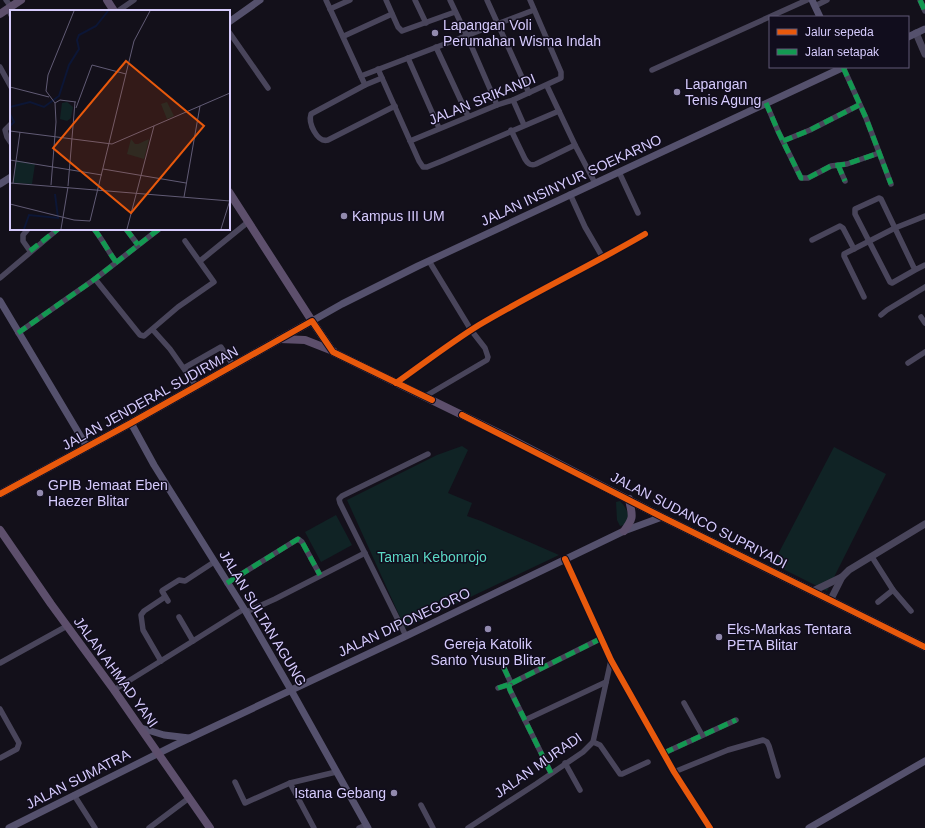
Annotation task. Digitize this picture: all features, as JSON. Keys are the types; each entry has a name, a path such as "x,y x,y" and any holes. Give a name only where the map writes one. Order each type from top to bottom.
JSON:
{"main road":[{"path":"0,14 20,0"},
{"path":"107,0 113,10"},
{"path":"230,21 257,1"},
{"path":"813,3 820,16"},
{"path":"909,36 925,29"},
{"name":"JALAN INSINYUR SOEKARNO","path":"312,321 342,304 429,260 841,68"},
{"path":"0,184 10,178"},
{"name":"JALAN SUDANCO SUPRIYADI","path":"230,194 333,352 925,647"},
{"path":"0,301 87,447"},
{"name":"JALAN JENDERAL SUDIRMAN","path":"0,494 131,423 312,321"},
{"path":"278,340 304,340 333,352"},
{"name":"JALAN SULTAN AGUNG","path":"131,423 154,465 245,610 336,772 364,827"},
{"path":"624,531 632,520 629,499"},
{"name":"JALAN DIPONEGORO","path":"158,753 624,531 662,517"},
{"name":"JALAN AHMAD YANI","path":"0,530 51,604 141,728 210,828"},
{"path":"141,728 168,736 192,738"},
{"name":"JALAN SUMATRA","path":"9,828 158,753"},
{"path":"809,828 925,760"}],"street":[{"path":"119,10 134,0"},
{"path":"326,0 344,36 365,85"},
{"path":"330,9 350,0"},
{"path":"386,0 398,27 402,31 455,12"},
{"path":"415,0 426,23"},
{"path":"450,0 497,105"},
{"path":"487,0 529,93"},
{"path":"361,76 534,10 530,0"},
{"path":"772,16 807,0"},
{"path":"813,3 827,0"},
{"path":"920,0 925,10"},
{"name":"JALAN SRIKANDI","path":"410,141 468,116 547,86 562,78 561,72 534,10"},
{"path":"344,36 392,14"},
{"path":"652,70 769,17"},
{"path":"230,33 268,88"},
{"path":"916,33 925,54"},
{"path":"436,47 468,116"},
{"path":"408,58 439,128"},
{"path":"0,67 10,85"},
{"path":"843,68 866,118 891,184"},
{"path":"378,69 423,167 432,165 559,110"},
{"path":"382,78 365,85 311,114 310,120 316,134 320,140 328,140 395,106"},
{"path":"547,86 575,145 595,182"},
{"path":"513,100 524,125"},
{"path":"766,103 801,178 808,178 831,166 853,163 879,153"},
{"path":"783,141 820,126 859,105"},
{"path":"10,125 5,130 10,142"},
{"path":"511,130 525,159 530,165 536,164 575,145"},
{"path":"838,165 845,181"},
{"path":"619,172 638,213"},
{"path":"570,194 585,227 603,258"},
{"path":"915,270 880,199 856,208 854,211 855,214 890,283 925,265"},
{"path":"864,297 844,254 895,228 923,217"},
{"path":"200,262 248,222"},
{"path":"812,240 840,226 843,228 854,249"},
{"path":"27,230 23,235 24,241 30,251"},
{"path":"0,278 30,251 57,230"},
{"path":"95,230 103,240 105,247 116,262"},
{"path":"127,230 138,245"},
{"path":"18,333 95,279 156,230"},
{"path":"396,383 471,330 529,296 603,258 645,234"},
{"path":"95,279 140,335 144,336 153,330 178,307 213,283 213,280 185,241"},
{"path":"428,398 487,360 488,357 487,353 471,330 429,260"},
{"path":"881,315 925,287"},
{"path":"921,317 925,323"},
{"path":"153,330 170,349 196,386"},
{"path":"184,368 221,347 233,365"},
{"path":"908,362 925,352"},
{"path":"406,636 340,503 340,499 342,496 428,454"},
{"path":"831,599 842,577 849,570 925,524"},
{"path":"227,583 298,539 302,542 320,575"},
{"path":"114,690 161,662 193,640 245,610 275,599 365,553"},
{"path":"872,557 893,590 911,611"},
{"path":"565,559 611,660 674,772 710,828"},
{"path":"161,662 143,630 141,615 144,611 167,599 162,592 163,590 179,580 185,581 214,562"},
{"path":"813,590 842,577"},
{"path":"878,602 893,590"},
{"path":"179,617 193,640"},
{"path":"0,663 64,622"},
{"path":"498,688 510,684 602,638"},
{"name":"JALAN MURADI","path":"468,828 536,784 582,752 593,742 611,660"},
{"path":"504,668 510,684 510,690 551,773"},
{"path":"526,720 606,682"},
{"path":"684,703 702,735"},
{"path":"0,709 19,743 17,749 0,758"},
{"path":"664,753 736,720"},
{"path":"674,772 728,750 765,740 769,746 778,776"},
{"path":"593,742 603,748 620,774 648,762"},
{"path":"564,764 580,790"},
{"path":"235,782 245,803 290,783 336,772"},
{"path":"290,783 314,828"},
{"path":"74,795 92,827"},
{"path":"149,828 189,798"},
{"path":"420,805 433,828"}],"green space":[{"name":"Taman Kebonrojo","path":"462,446 468,450 448,493 472,503 467,516 559,555 405,628 347,500 437,455"},
{"path":"834,447 886,474 827,591 773,564"},
{"path":"620,501 627,511 628,519 625,524 620,526 617,520 616,502"},
{"path":"336,515 352,545 321,562 305,532"}],"marked path":[{"path":"920,0 925,11"},
{"path":"843,68 866,118 891,184"},
{"path":"766,103 801,178 808,178 831,166 847,164 879,153"},
{"path":"783,141 810,130 859,105"},
{"path":"838,165 845,181"},
{"path":"30,251 57,230"},
{"path":"95,230 116,262"},
{"path":"127,230 138,245"},
{"path":"18,333 95,279 158,230"},
{"path":"227,583 298,539 302,542 320,575"},
{"path":"498,688 510,684 602,638"},
{"path":"504,668 511,683"},
{"path":"510,684 510,690 551,773"},
{"path":"664,753 736,720"}],"cycle path":[{"path":"396,383 479,325 645,234"},
{"path":"0,494 131,423 312,321 333,352 432,400"},
{"path":"462,415 662,517 925,647"},
{"path":"565,559 611,660 674,772 710,828"}],"place":[{"name":"Lapangan Voli Perumahan Wisma Indah","path":"435,33"},
{"name":"Lapangan Tenis Agung","path":"677,92"},
{"name":"Kampus III UM","path":"344,216"},
{"name":"GPIB Jemaat Eben Haezer Blitar","path":"40,493"},
{"name":"Gereja Katolik Santo Yusup Blitar","path":"488,629"},
{"name":"Eks-Markas Tentara PETA Blitar","path":"719,637"},
{"name":"Istana Gebang","path":"394,793"}]}
